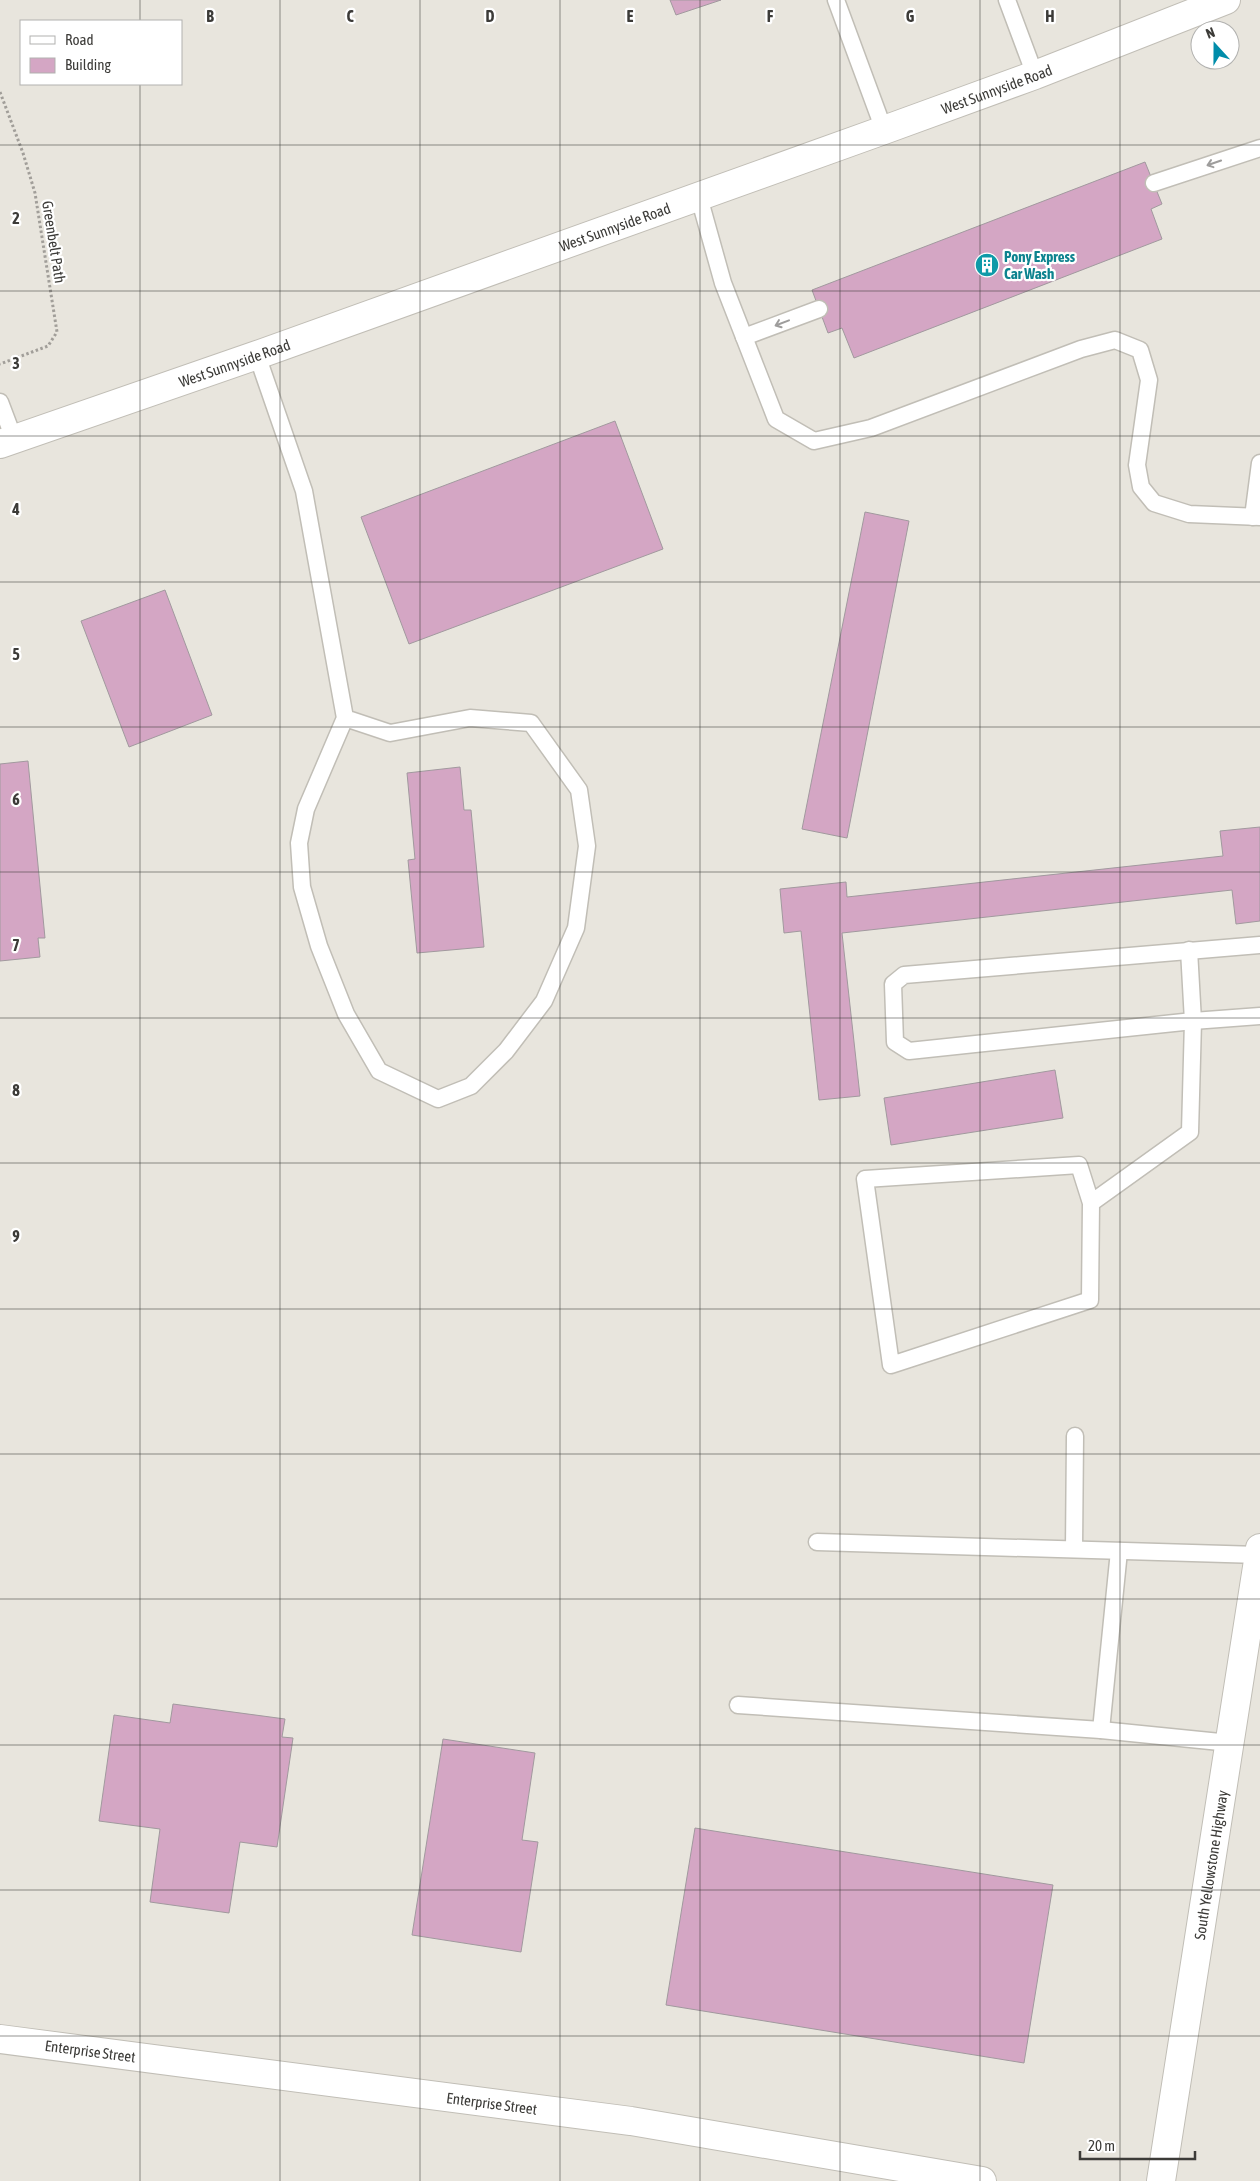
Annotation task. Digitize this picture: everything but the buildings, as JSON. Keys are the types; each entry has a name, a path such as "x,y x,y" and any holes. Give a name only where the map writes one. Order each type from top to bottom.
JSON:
{"main road":[{"name":"West Sunnyside Road","path":"7,441 257,355 699,197 1034,75 1226,0"},
{"name":"South Yellowstone Highway","path":"1161,2181 1259,1552"},
{"name":"Enterprise Street","path":"0,2040 631,2121 982,2181"}],"lane":[{"path":"836,0 884,130"},
{"path":"1008,0 1034,75"},
{"path":"1154,184 1260,148"},
{"path":"699,197 723,283 776,419 814,441 872,428 1081,349 1115,340 1140,350 1149,380 1137,465 1140,486 1154,503 1189,514 1256,517 1260,463"},
{"path":"744,337 819,309"},
{"path":"257,355 304,491 345,718 306,809 299,843 302,887 319,946 346,1014 378,1071 438,1099 471,1086 506,1051 544,1000 576,928 587,846 578,790 531,723 470,718 390,733 345,718"},
{"path":"0,402 7,441"},
{"path":"1260,945 904,975 893,984 895,1042 909,1051 1193,1020 1260,1016"},
{"path":"1091,1203 1190,1132 1193,1020 1189,950"},
{"path":"1079,1164 1091,1203 1090,1300 891,1365 865,1179 1079,1164"},
{"path":"1074,1549 1075,1436"},
{"path":"817,1542 1259,1552"},
{"path":"1102,1730 1119,1550"},
{"path":"738,1705 1102,1730 1230,1743"}],"path":[{"name":"Greenbelt Path","path":"0,92 35,193 57,332 48,346 0,364"}],"place":[{"name":"Pony Express Car Wash","path":"987,265"}]}
